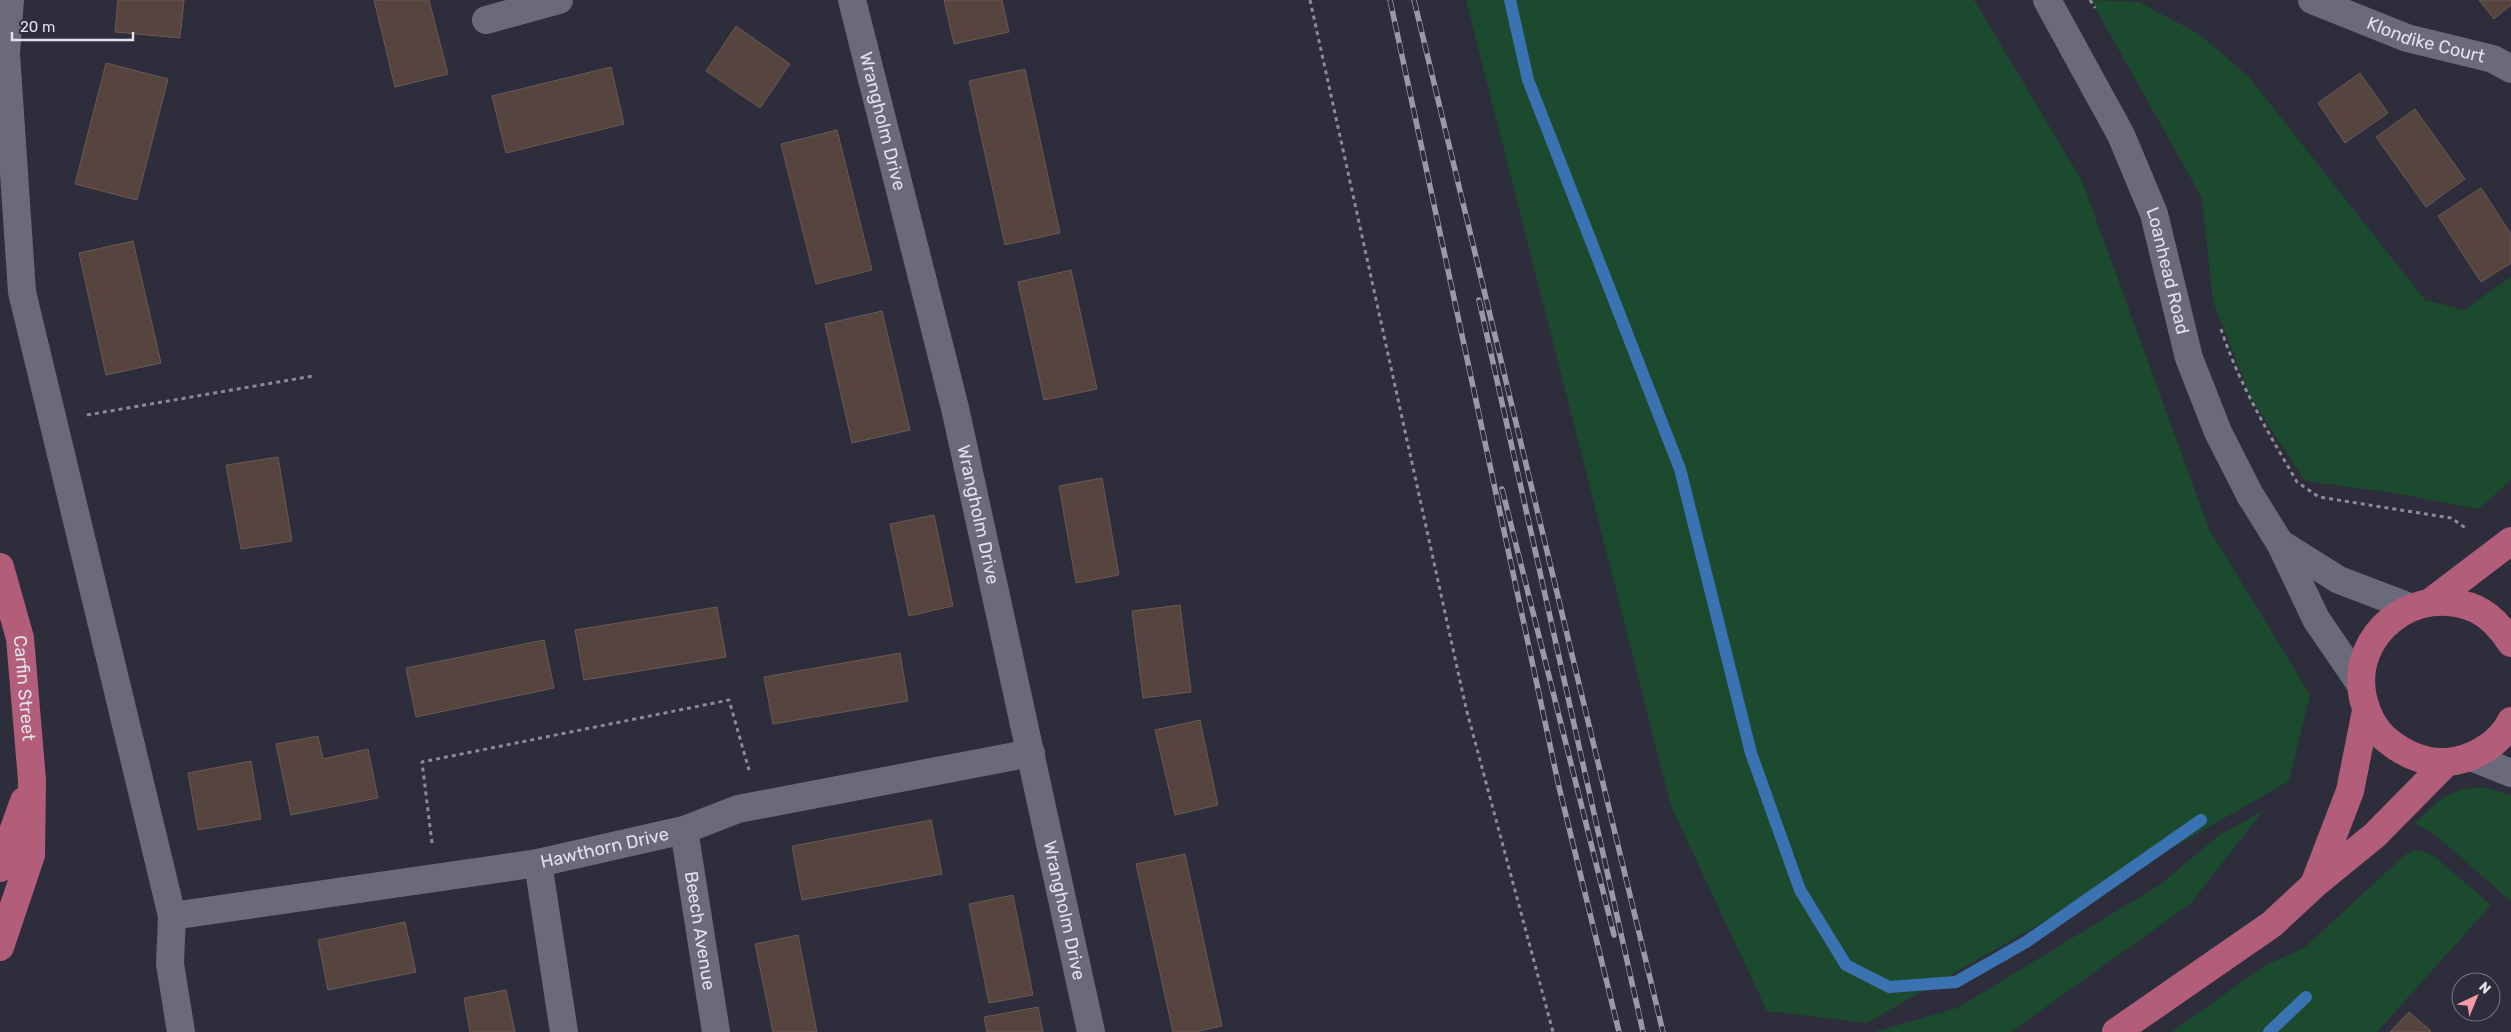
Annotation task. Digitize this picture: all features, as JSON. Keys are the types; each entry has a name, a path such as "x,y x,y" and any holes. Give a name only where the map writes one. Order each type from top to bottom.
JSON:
{"main road":[{"path":"2315,884 2350,790 2363,698 2364,659 2375,635 2390,619 2421,604 2501,549"},
{"name":"Carfin Street","path":"0,567 20,638 32,780 31,855 0,947"},
{"path":"2421,604 2455,602 2477,609 2499,626 2511,643"},
{"path":"2363,698 2380,734 2400,751 2423,761 2459,760"},
{"path":"2116,1032 2272,924 2315,884 2459,760 2492,744 2511,721"},
{"name":"Carfin Street","path":"0,868 32,780"}],"street":[{"path":"10,0 6,54 22,292 172,916 170,964 181,1032"},
{"path":"486,20 559,0"},
{"name":"Wrangholm Drive","path":"852,0 955,408 1091,1032"},
{"name":"Loanhead Road","path":"2047,0 2121,135 2154,214 2189,358 2218,432 2238,472 2280,543 2316,619 2363,698"},
{"name":"Klondike Court","path":"2312,0 2407,38 2493,58 2511,69"},
{"name":"Loanhead Road","path":"2280,543 2339,580 2421,604"},
{"name":"Hawthorn Drive","path":"172,916 538,864 684,830 738,809 759,804 1030,753"},
{"path":"2459,760 2511,773"},
{"name":"Beech Avenue","path":"684,830 716,1032"},
{"path":"538,864 564,1032"}],"path":[{"path":"1310,0 1466,708 1553,1032"},
{"path":"2090,0 2099,17"},
{"path":"2219,323 2236,369 2258,414 2297,482 2319,496 2451,518 2501,549"},
{"path":"53,421 313,376"},
{"path":"436,878 422,762 729,700 759,804"}],"green space":[{"path":"1466,0 1974,0 2082,181 2209,529 2310,695 2289,781 1867,1023 1767,1011 1671,806"},
{"path":"2091,0 2139,2 2199,34 2248,76 2425,300 2464,310 2511,277 2511,480 2479,509 2388,492 2305,481 2251,398 2213,301 2202,198"},
{"path":"2483,787 2511,795 2511,901 2435,835 2415,823 2445,797 2461,790"},
{"path":"2263,811 2190,904 2011,1032 1874,1032 1957,1008 2161,884 2219,835"},
{"path":"2416,850 2435,857 2491,905 2377,1032 2171,1032 2266,965 2304,948 2407,853"}],"building":[{"path":"118,0 184,0 180,38 115,32"},
{"path":"374,0 429,0 448,74 395,87"},
{"path":"944,0 1002,0 1009,32 954,44"},
{"path":"2479,0 2511,0 2511,5 2494,19"},
{"path":"736,26 790,64 760,108 706,71"},
{"path":"106,63 168,79 137,200 75,184"},
{"path":"611,67 624,124 506,153 492,96"},
{"path":"1025,69 1060,233 1005,245 969,81"},
{"path":"2360,73 2388,113 2345,143 2318,103"},
{"path":"2415,109 2465,179 2426,207 2376,137"},
{"path":"837,130 872,270 816,284 781,144"},
{"path":"2481,188 2511,234 2511,263 2481,282 2438,216"},
{"path":"133,241 161,363 106,375 79,253"},
{"path":"1071,270 1097,389 1044,400 1018,282"},
{"path":"882,311 910,430 852,443 825,324"},
{"path":"278,457 292,541 241,549 226,465"},
{"path":"1102,478 1119,575 1076,583 1059,486"},
{"path":"934,515 953,606 909,616 890,524"},
{"path":"1180,605 1191,692 1143,698 1132,611"},
{"path":"717,607 726,657 584,680 575,630"},
{"path":"544,640 554,688 416,717 406,668"},
{"path":"900,653 908,701 773,724 764,677"},
{"path":"1200,720 1218,805 1175,815 1155,730"},
{"path":"318,736 323,759 368,749 378,798 291,815 276,744"},
{"path":"251,761 261,819 198,830 188,773"},
{"path":"931,820 942,874 802,900 792,846"},
{"path":"1185,854 1222,1026 1195,1032 1173,1032 1136,864"},
{"path":"1013,895 1033,995 989,1003 969,904"},
{"path":"405,922 416,972 328,990 318,940"},
{"path":"798,935 817,1032 773,1032 755,944"},
{"path":"506,990 515,1032 470,1032 464,998"},
{"path":"1038,1007 1043,1032 987,1032 984,1017"},
{"path":"2409,1012 2431,1031 2390,1032"}],"waterway":[{"path":"1510,0 1528,80 1680,469 1751,753 1800,890 1846,965 1889,987 1956,982 2026,942 2201,820"},
{"path":"2269,1032 2306,997"}],"railway":[{"path":"1390,0 1559,787 1619,1032"},
{"path":"1414,0 1663,1032"},
{"path":"1479,300 1643,1032"},
{"path":"1502,489 1614,935"}]}
